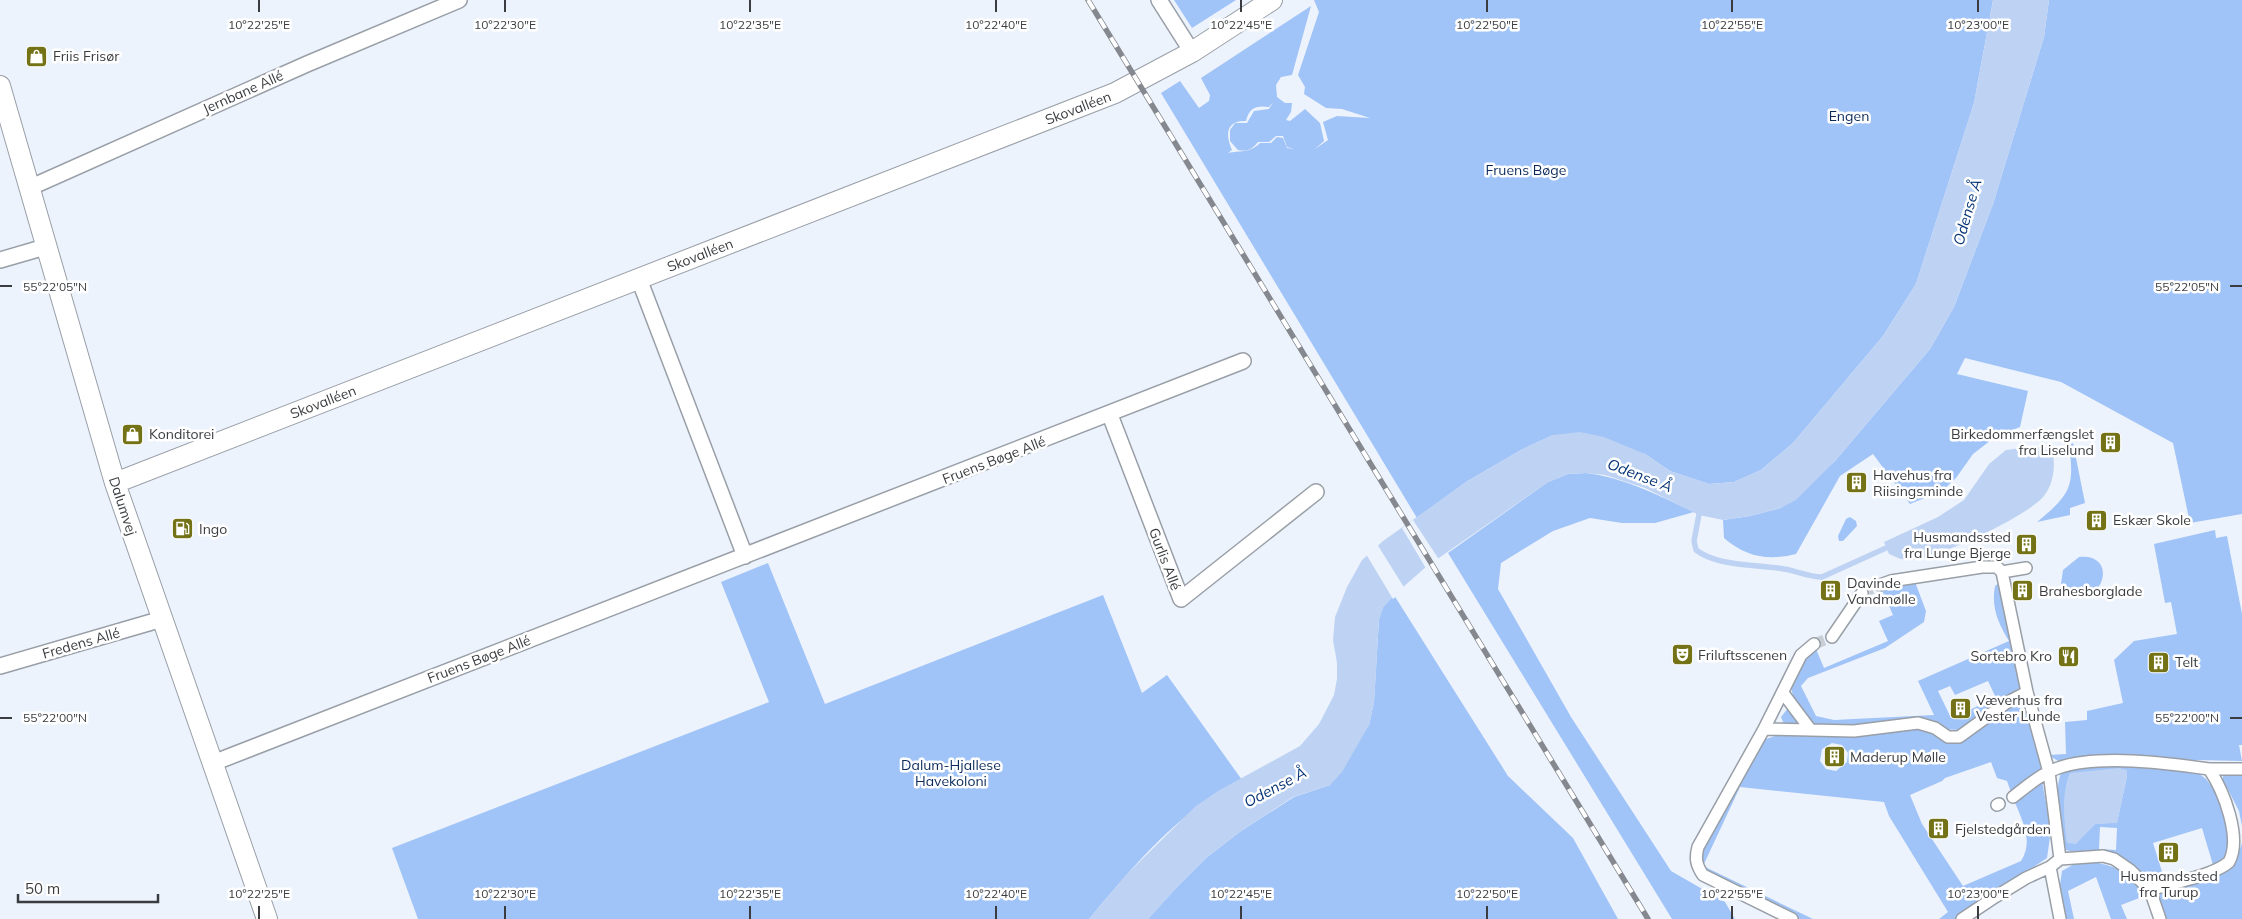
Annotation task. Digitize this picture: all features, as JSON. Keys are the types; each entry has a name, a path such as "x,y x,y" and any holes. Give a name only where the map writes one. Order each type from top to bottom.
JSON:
{"street":[{"name":"Jernbane Allé","path":"29,188 307,64 459,0"},
{"path":"1160,0 1192,52"},
{"name":"Skovalléen","path":"115,483 1116,93 1192,52 1272,0"},
{"name":"Dalumvej","path":"0,86 45,247 115,483 267,919"},
{"path":"0,260 45,247"},
{"path":"638,278 745,556"},
{"name":"Fruens Bøge Allé","path":"213,763 1110,415 1243,361"},
{"name":"Gurlis Allé","path":"1110,415 1181,599 1316,492"},
{"path":"1880,585 1891,581 1982,567 1997,567 2002,572 2027,692 2048,772 2060,859"},
{"path":"2002,572 2026,568"},
{"path":"1832,637 1862,593"},
{"name":"Fredens Allé","path":"0,666 162,619"},
{"path":"1792,919 1703,875 1696,863 1698,847 1764,729 1801,655 1814,644"},
{"path":"1764,729 1854,731 1918,723 1935,728 1948,737 1959,737 2006,703 2027,692"},
{"path":"1783,693 1810,729"},
{"path":"2013,797 2032,781 2048,772 2071,764 2088,762 2242,769"},
{"path":"2150,890 2217,870 2236,855 2239,844 2239,828 2235,810 2209,769"},
{"path":"1962,919 2026,878 2050,867 2060,859 2103,856 2114,859 2130,870 2150,890 2160,919"},
{"path":"2050,867 2060,919"}],"green space":[{"path":"1174,0 1236,0 1192,28"},
{"path":"1314,0 1993,0 1974,103 1916,284 1883,336 1793,443 1761,470 1734,482 1709,484 1670,471 1645,454 1553,435 1521,450 1466,482 1417,518 1161,93 1180,81 1199,108 1209,101 1210,95 1201,78 1311,6 1292,75 1281,77 1276,85 1277,97 1285,103 1292,103 1291,112 1286,120 1290,121 1305,109 1320,123 1324,141 1315,149 1328,140 1323,122 1337,116 1370,118 1342,109 1326,108 1304,94 1305,87 1298,75 1319,12","holes":["1273,102 1269,109 1254,111 1247,123 1235,123 1230,130 1230,141 1238,150 1243,151 1228,153 1232,150 1228,139 1228,134 1231,126 1234,123 1239,121 1246,121 1249,113 1254,108 1269,107","1276,136 1283,136 1287,147 1294,149 1287,148 1283,138 1277,137 1271,143 1260,143 1247,150 1258,142 1269,142"]},
{"path":"2049,0 2242,0 2242,514 2190,523 2173,443 2061,382 1965,358 1957,374 2028,391 2020,427 1995,437 1973,454 1956,478 1942,491 1910,504 1873,454 1840,476 1796,554 1767,557 1741,550 1724,538 1723,520 1750,516 1781,508 1835,461 1930,349 1954,307 1993,204 2044,37"},
{"path":"2073,443 2085,503 2070,508 2070,515 2037,522 2057,504 2068,489 2071,471 2069,445"},
{"path":"1586,473 1628,483 1694,512 1655,523 1622,523 1590,518 1553,531 1501,563 1498,589 1571,717 1671,871 1725,902 1735,919 1672,919 1448,553 1548,482 1568,474"},
{"path":"1850,517 1856,521 1857,526 1843,541 1839,541 1838,536 1846,519"},
{"path":"2215,530 2216,538 2227,536 2242,614 2242,745 2239,745 2242,761 2148,759 2060,762 2048,755 2066,754 2065,722 2087,720 2087,711 2123,703 2114,660 2134,641 2177,634 2171,602 2165,603 2154,544"},
{"path":"2079,557 2092,558 2100,563 2103,571 2102,580 2097,589 2089,595 2079,597 2066,594 2061,584 2063,570"},
{"name":"Dalum-Hjallese Havekoloni","path":"768,563 825,704 1103,595 1142,693 1167,675 1242,780 1219,792 1198,807 1158,841 1089,919 418,919 392,848 769,702 721,582"},
{"path":"1915,582 1926,611 1924,622 1885,648 1808,678 1801,686 1816,716 1834,720 1934,715 1918,681 2009,641 1995,608 1995,586 1999,583 2022,681 2019,688 1961,730 1870,726 1813,726 1794,699 1791,688 1802,659 1816,649 1824,668 1888,641 1879,621 1893,615 1881,588","holes":["1988,681 1996,698 1951,718 1938,691 1950,686 1955,695"]},
{"path":"1394,595 1508,776 1573,838 1618,919 1148,919 1206,858 1241,831 1294,797 1330,785 1369,725 1374,702 1379,619 1383,607"},
{"path":"2015,706 2026,711 2039,751 2041,771 2012,795 2007,781 1997,778 1991,762 1945,778 1910,795 1922,824 1963,886 2021,861 2027,846 2027,838 2014,800 2042,781 2051,830 2047,858 1956,919 1939,919 1948,912 1889,816 1884,802 1740,787 1703,866 1701,861 1702,850 1760,744 1766,739 1778,735 1902,727 1931,730 1945,741 2009,707","holes":["1832,743 1842,745 1848,753 1847,762 1836,771 1826,769 1820,761 1822,749"]},
{"path":"1788,708 1802,726 1784,724 1781,717"},
{"path":"2125,765 2197,772 2206,779 2230,810 2228,858 2213,865 2202,828 2153,843 2164,878 2176,875 2177,878 2153,883 2136,869 2066,850 2063,843 2058,811 2059,780 2061,773 2078,767","holes":["2127,776 2117,822 2095,824 2081,838","2100,827 2117,828 2116,850 2099,849"]},
{"path":"2223,773 2242,776 2242,826 2239,811 2223,780"},
{"path":"2242,843 2242,919 2165,919 2159,898 2161,891 2230,864 2237,858"},
{"path":"2090,862 2107,865 2122,871 2129,876 2139,889 2142,897 2121,905 2127,919 2111,919 2096,877 2068,891 2074,919 2065,919 2060,885 2062,871 2076,863"},
{"path":"1703,866 1813,919 1800,919 1709,874"}],"water":[{"name":"Odense Å","path":"1993,0 2049,0 2044,37 1993,204 1954,307 1930,349 1835,461 1796,500 1781,508 1750,516 1723,520 1699,515 1645,488 1605,475 1568,474 1548,482 1426,567 1383,607 1379,619 1374,703 1369,725 1342,772 1330,785 1293,797 1241,831 1206,858 1148,919 1089,919 1126,875 1196,806 1218,791 1300,746 1319,724 1334,695 1337,679 1337,663 1333,640 1335,617 1347,587 1362,560 1383,541 1466,482 1521,450 1553,435 1580,432 1604,437 1645,454 1670,471 1710,484 1734,482 1761,470 1793,443 1883,336 1916,284 1974,103"},
{"path":"2035,446 2053,452 2054,463 2050,486 2044,496 2035,504 2001,525 1936,554 1907,560 1889,554 1884,542 1938,517 1964,500 1989,464 2006,450"},
{"path":"2119,768 2127,770 2127,776 2117,823 2095,824 2076,844 2067,843 2064,798 2070,773"}],"pier":[{"path":"1413,520 1440,561 1427,570 1402,528"},
{"path":"1377,544 1405,589 1393,599 1366,554"}],"waterway":[{"path":"1700,509 1694,541 1696,550 1726,562 1773,567 1822,577 1886,548"}],"tunnel":[{"path":"1862,593 1880,585"},
{"path":"1814,644 1832,637"}],"railway":[{"path":"1088,0 1648,919"}],"place":[{"name":"Friis Frisør","path":"37,56"},
{"name":"Konditorei","path":"133,434"},
{"name":"Birkedommerfængslet fra Liselund","path":"2110,442"},
{"name":"Havehus fra Riisingsminde","path":"1857,483"},
{"name":"Eskær Skole","path":"2097,520"},
{"name":"Ingo","path":"183,529"},
{"name":"Husmandssted fra Lunge Bjerge","path":"2027,545"},
{"name":"Davinde Vandmølle","path":"1831,591"},
{"name":"Brahesborglade","path":"2023,591"},
{"name":"Friluftsscenen","path":"1682,655"},
{"name":"Sortebro Kro","path":"2068,656"},
{"name":"Telt","path":"2159,662"},
{"name":"Væverhus fra Vester Lunde","path":"1960,708"},
{"name":"Maderup Mølle","path":"1834,757"},
{"name":"Fjelstedgården","path":"1939,829"},
{"name":"Husmandssted fra Turup","path":"2169,853"}],"park label":[{"name":"Engen","path":"1849,116"},
{"name":"Fruens Bøge","path":"1526,170"}]}
